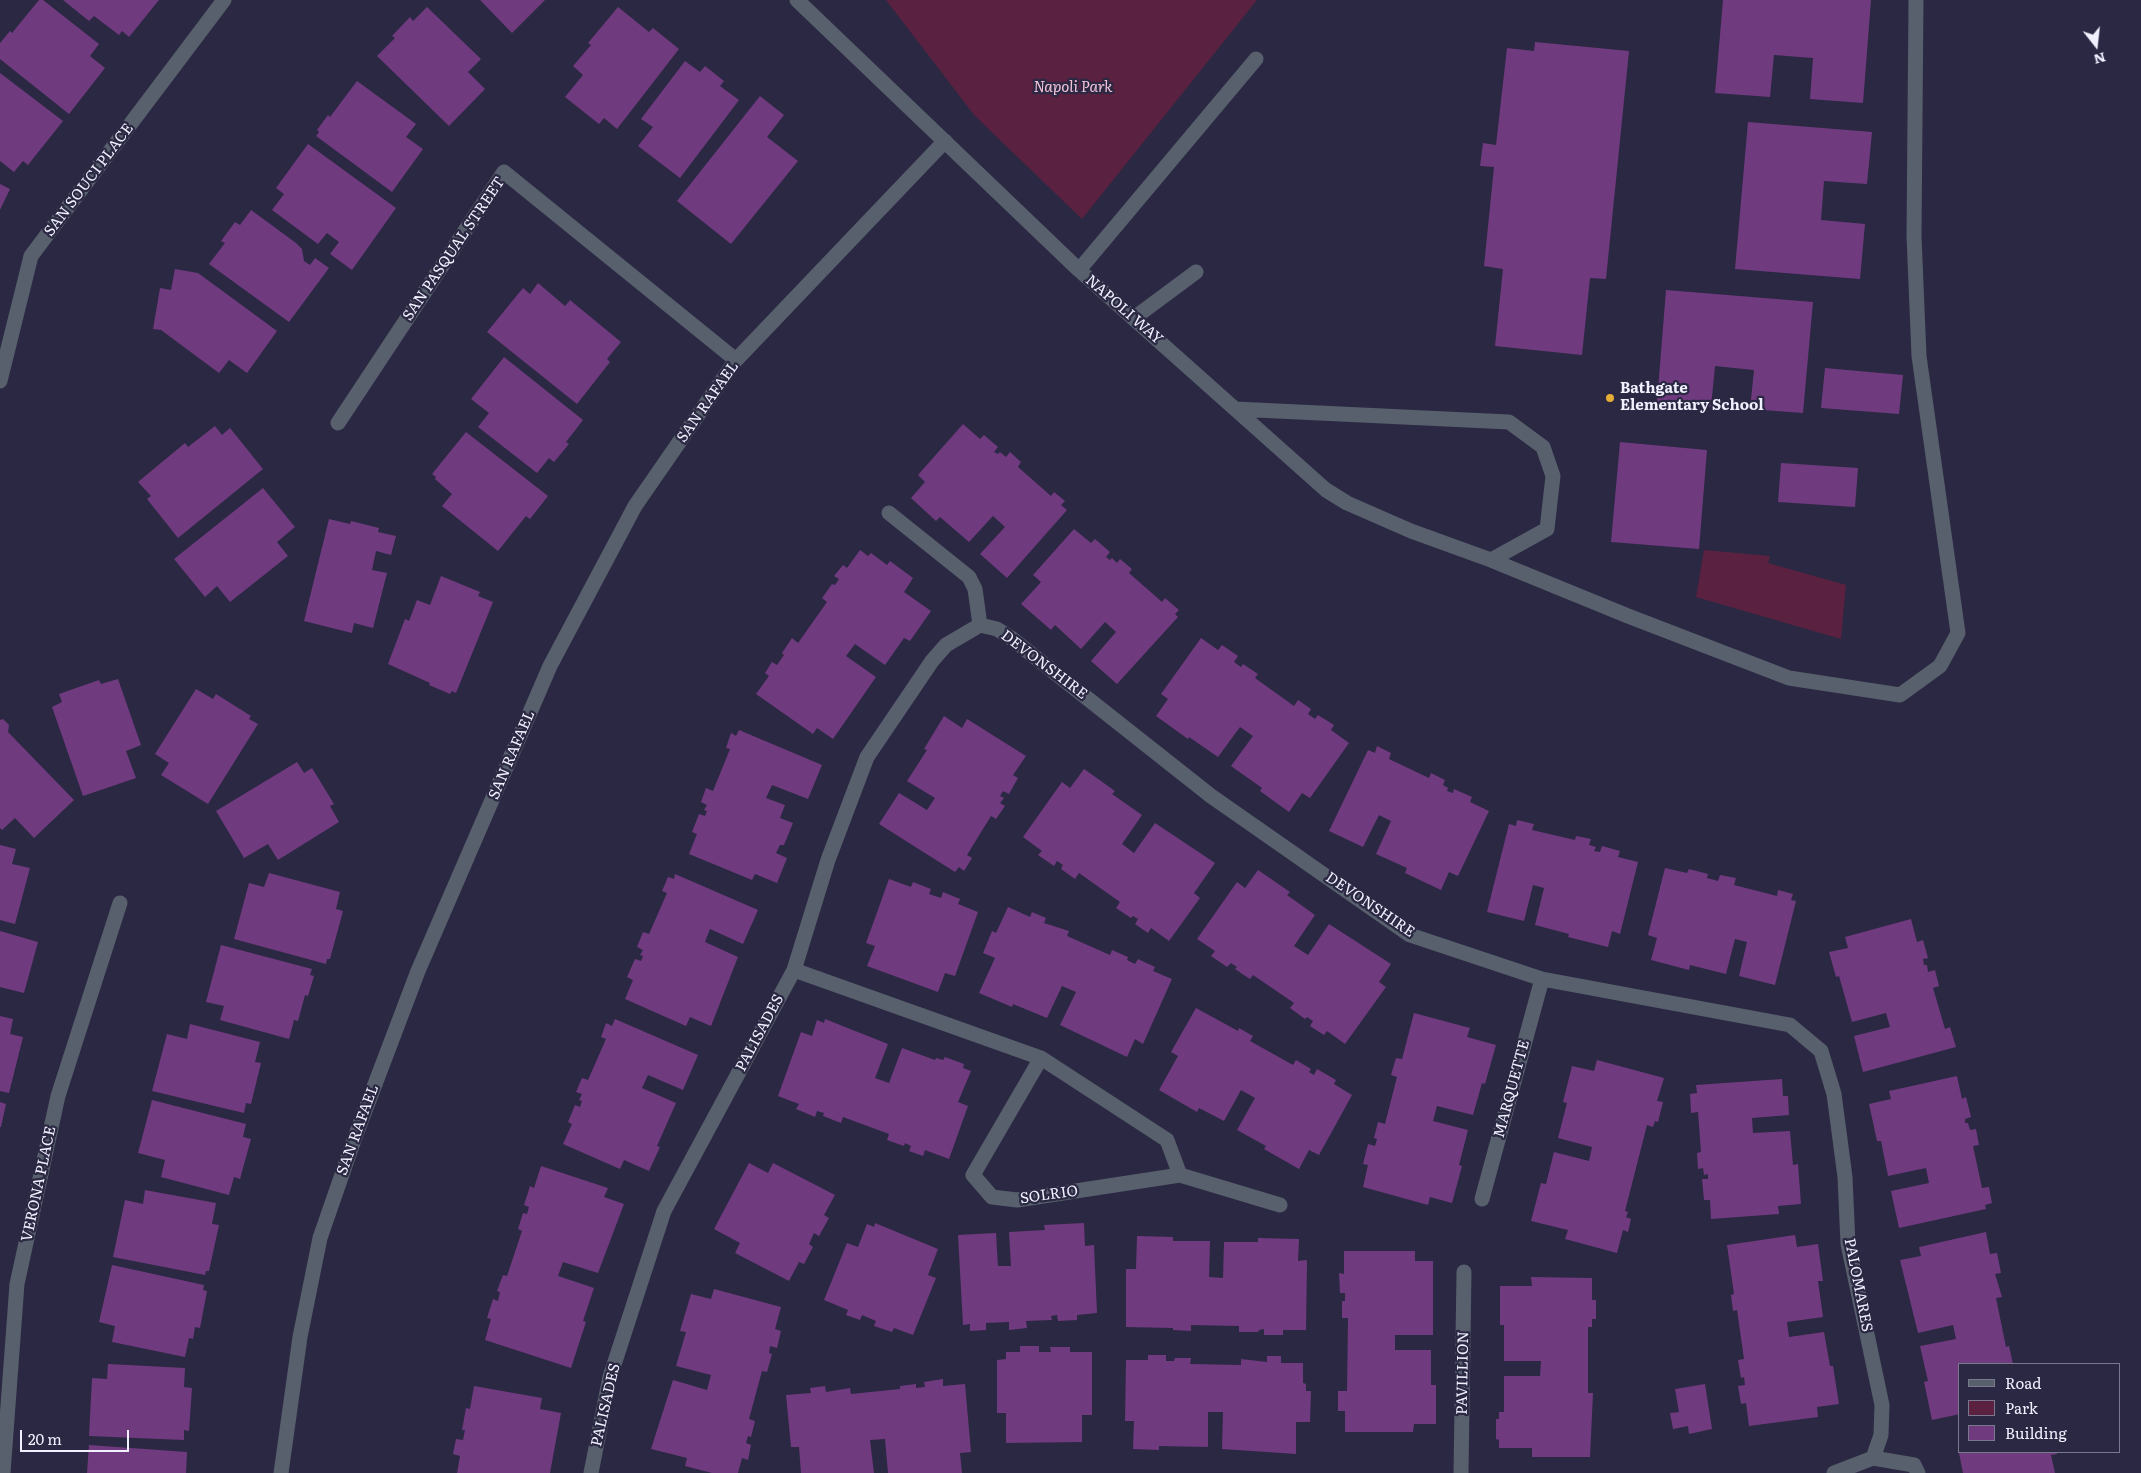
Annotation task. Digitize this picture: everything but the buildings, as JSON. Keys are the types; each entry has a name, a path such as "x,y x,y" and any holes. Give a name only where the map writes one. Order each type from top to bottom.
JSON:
{"street":[{"name":"SAN SOUCI PLACE","path":"0,381 31,256 224,0"},
{"name":"NAPOLI WAY","path":"797,0 1079,270 1326,490 1347,503 1411,531 1491,560 1628,616 1789,678 1900,694 1940,666 1958,633 1919,356 1914,236 1916,0"},
{"path":"1079,270 1256,59"},
{"name":"SAN RAFAEL","path":"281,1473 300,1337 320,1238 355,1137 418,971 550,666 635,506 736,360 945,141"},
{"name":"SAN PASQUAL STREET","path":"338,423 504,172 736,360"},
{"path":"1134,318 1196,272"},
{"path":"1235,409 1509,422 1543,447 1553,476 1547,529 1491,560"},
{"path":"889,513 969,577 975,589 980,626"},
{"name":"PALISADES","path":"591,1473 610,1377 664,1211 794,970 828,860 867,757 937,655 946,645 962,634 980,626"},
{"name":"DEVONSHIRE","path":"980,626 997,629 1011,638 1212,796 1410,935 1542,979 1790,1025 1821,1051"},
{"name":"VERONA PLACE","path":"3,1473 16,1284 58,1096 120,903"},
{"path":"794,970 1040,1058 1167,1140 1180,1175"},
{"name":"MARQUETTE","path":"1482,1199 1542,979"},
{"name":"PALOMARES","path":"1821,1051 1834,1094 1845,1177 1848,1244 1882,1405 1882,1435 1873,1458"},
{"name":"SOLRIO","path":"1040,1058 973,1175 992,1198 1017,1200 1180,1175 1280,1205"},
{"name":"PAVILLION","path":"1461,1473 1464,1272"},
{"path":"1834,1473 1873,1458 1914,1465 1918,1473"}],"green space":[{"name":"Napoli Park","path":"886,0 1257,0 1082,219 975,116"},
{"path":"1704,550 1770,556 1768,563 1846,585 1841,639 1696,597"}],"place":[{"name":"Bathgate Elementary School","path":"1610,398"}]}
